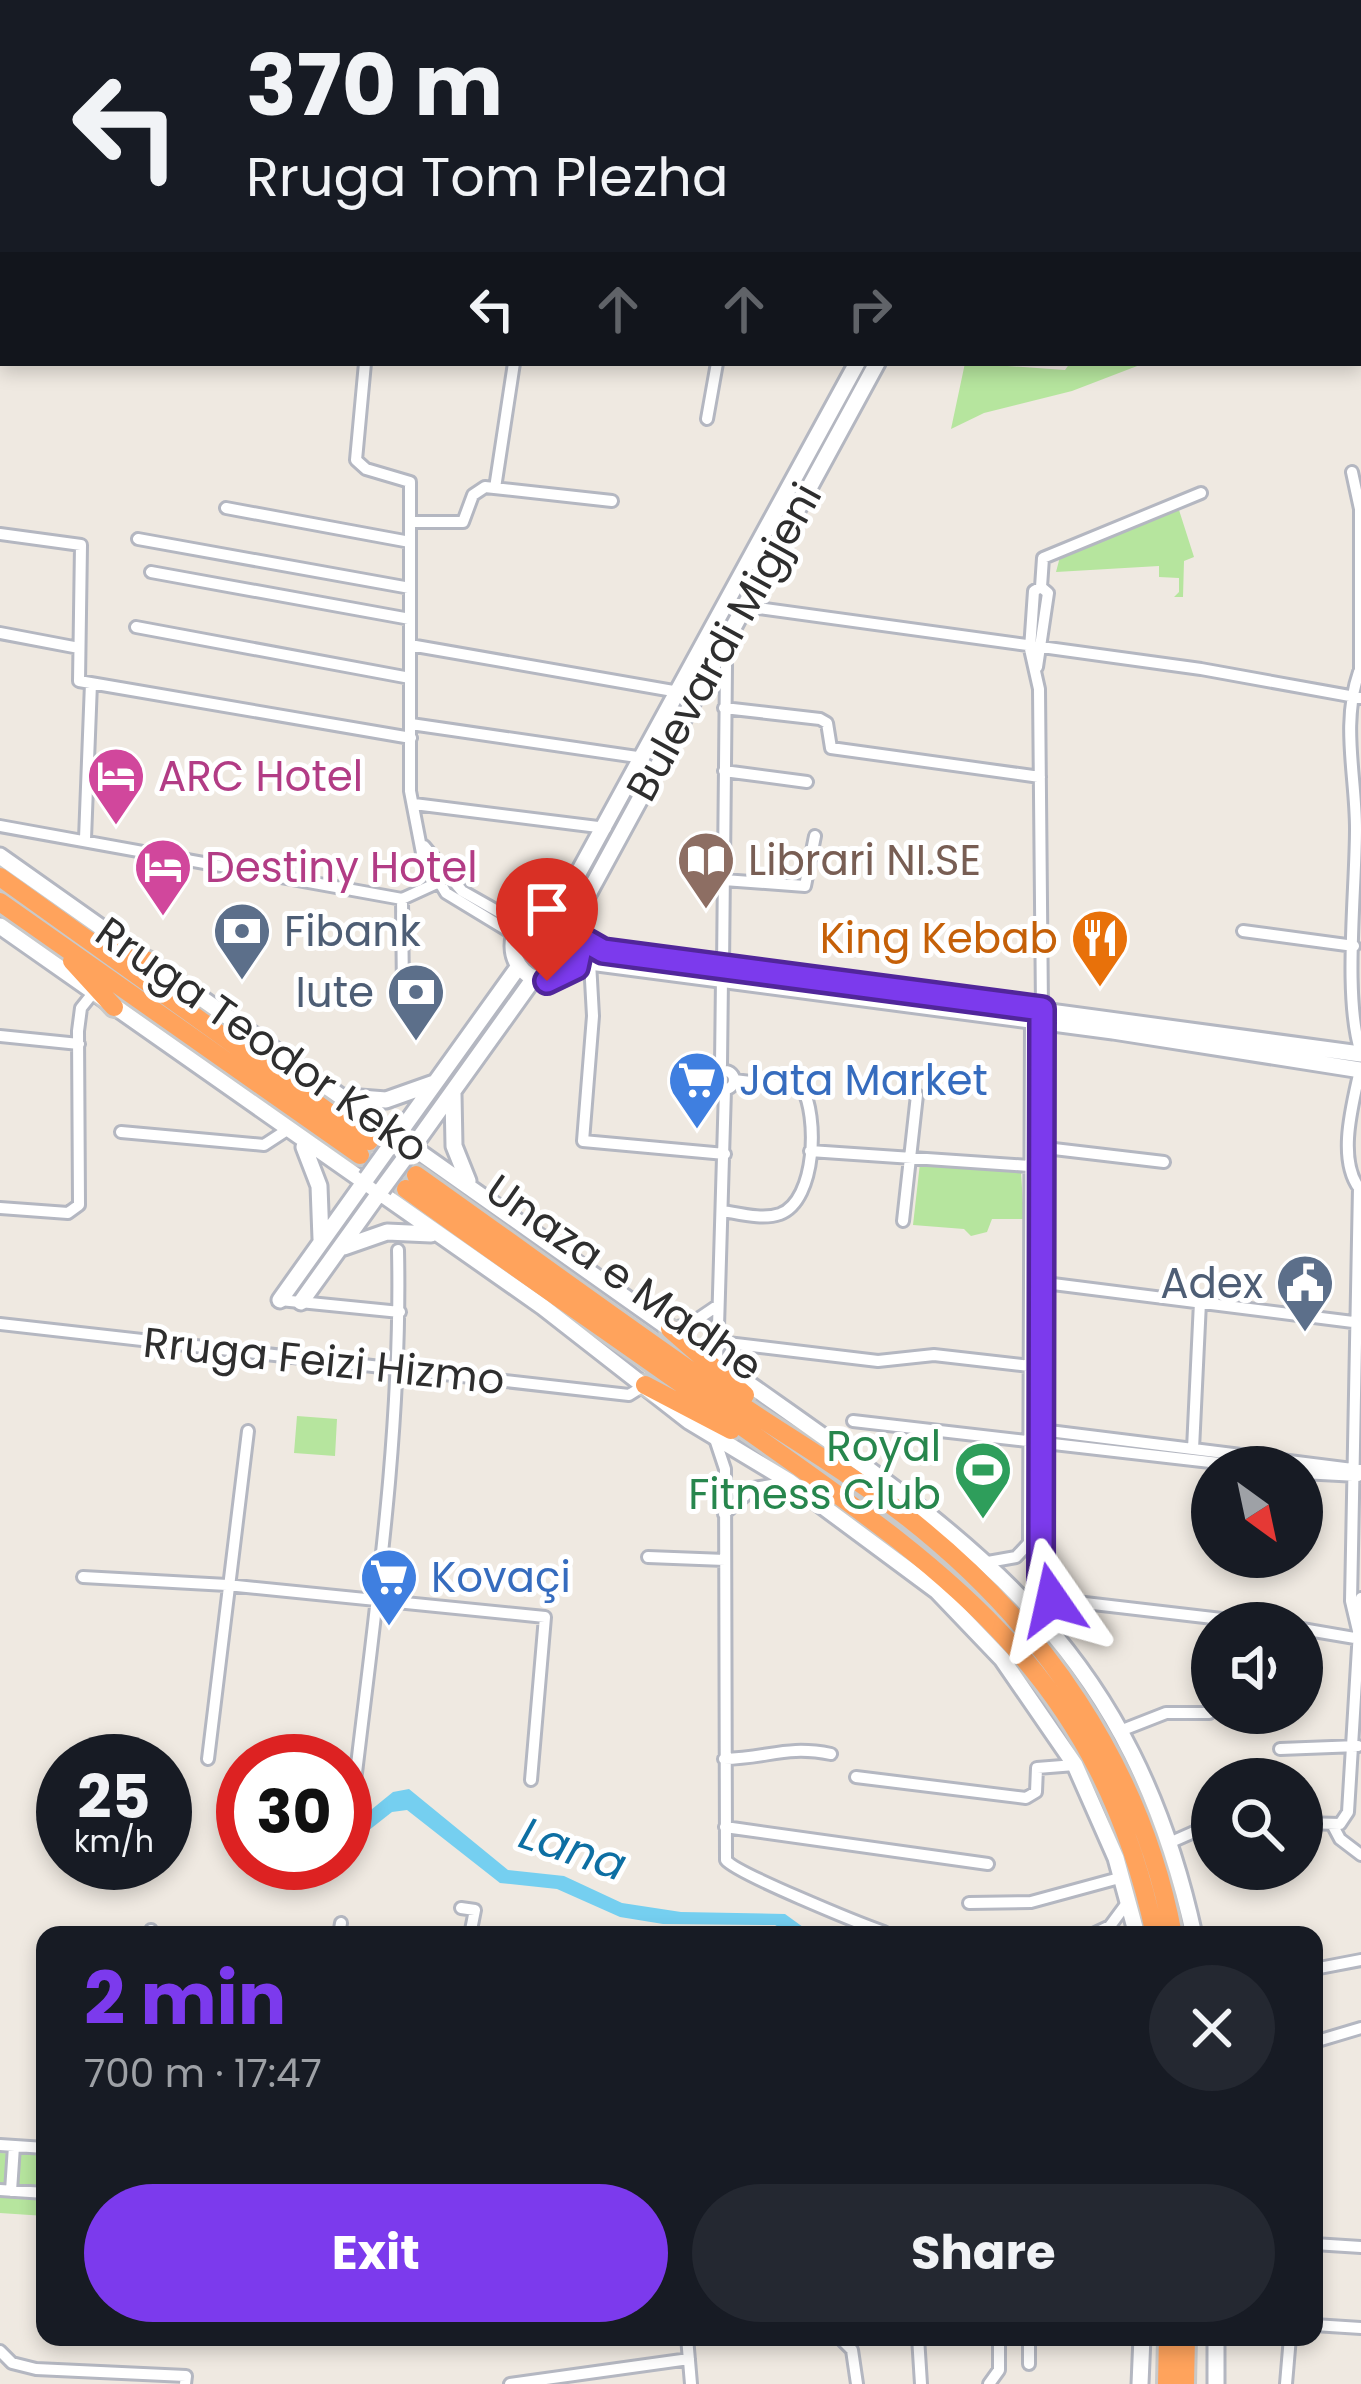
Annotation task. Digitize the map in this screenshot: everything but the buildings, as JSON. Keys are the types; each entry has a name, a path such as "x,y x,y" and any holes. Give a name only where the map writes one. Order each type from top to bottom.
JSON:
{"highway":[{"path":"0,878 64,935 364,1148"},
{"path":"0,902 64,935 150,962"},
{"path":"64,935 114,1007"},
{"name":"Unaza e Madhe","path":"411,1182 832,1476 953,1580 1052,1691 1089,1749 1124,1828 1152,1926"},
{"path":"645,1385 810,1480 832,1476 827,1455 731,1384 670,1329"},
{"name":"Unaza e Madhe","path":"832,1476 902,1514 980,1580 1066,1680 1104,1740 1180,1926"},
{"path":"1167,2384 1178,2346"},
{"path":"1181,2346 1187,2384"}],"main road":[{"name":"Bulevardi Migjeni","path":"557,912 855,366"},
{"name":"Bulevardi Migjeni","path":"573,922 875,366"},
{"name":"Rruga Teodor Keko","path":"0,856 873,1469 988,1562 1047,1623 1120,1731 1176,1840 1182,1926"},
{"path":"280,1300 519,966 518,929 539,912 557,912 573,922 593,950 722,973 1361,1054 1360,1070 1036,1015"},
{"name":"Rruga Teodor Keko","path":"0,926 365,1181 715,1439 790,1482 908,1568 974,1627 1023,1686 1075,1765 1123,1877 1135,1926"},
{"path":"582,939 583,964"},
{"path":"519,966 534,978 558,979 583,964 722,973"},
{"path":"301,1302 534,978"},
{"path":"334,1092 381,1100 436,1082"},
{"path":"457,1086 452,1135 471,1185"},
{"path":"292,1134 316,1172 321,1242"},
{"path":"337,1252 356,1239 382,1232 435,1234"},
{"path":"1140,2384 1142,2346"},
{"path":"1216,2346 1216,2384"}],"street":[{"path":"364,366 356,460 365,469 410,482 414,804 428,871 518,929"},
{"path":"495,488 514,366"},
{"path":"707,419 716,366"},
{"path":"1352,472 1360,509 1354,946 1361,1054"},
{"path":"410,522 463,522 473,495 495,488 612,501"},
{"path":"988,1562 1016,1557 1029,1543 1038,1434 1045,1282 1035,1147 1040,777 1034,591 1041,586 1043,558 1201,493"},
{"path":"226,508 410,542"},
{"path":"0,534 81,544 85,839"},
{"path":"137,538 410,588"},
{"path":"151,572 410,619"},
{"path":"744,606 1201,669 1356,697"},
{"path":"136,627 410,678"},
{"path":"0,633 79,648"},
{"path":"410,645 679,692"},
{"path":"719,650 726,665 721,1065"},
{"path":"85,682 411,738"},
{"path":"724,708 820,719 827,723 827,745 1040,777"},
{"path":"411,724 644,758"},
{"path":"724,771 807,782"},
{"path":"414,804 606,829"},
{"path":"0,826 402,899 444,882"},
{"path":"724,880 805,886 814,836"},
{"path":"402,899 403,994"},
{"path":"1243,931 1354,946"},
{"path":"583,964 593,1016 583,1141 725,1154"},
{"path":"0,1208 68,1214 80,1205 81,1008 93,993"},
{"path":"0,1036 79,1044"},
{"path":"1360,1070 1358,1106 1350,1110 1350,1176 1358,1188 1351,1601 1360,1639"},
{"path":"717,1361 717,1306 730,1084 802,1088 812,1123 806,1189 793,1206 770,1216 723,1211"},
{"path":"903,1221 917,1095"},
{"path":"121,1132 264,1145 292,1134"},
{"path":"1035,1147 1164,1162"},
{"path":"1035,1147 1029,1166 1030,1366 1047,1623"},
{"path":"810,1151 1029,1166"},
{"path":"361,1734 399,1369 398,1250"},
{"path":"1045,1282 1353,1322"},
{"path":"280,1300 400,1312"},
{"path":"1195,1446 1200,1302"},
{"path":"670,1329 689,1325 717,1306"},
{"name":"Rruga Feizi Hizmo","path":"0,1324 629,1395 645,1385"},
{"path":"719,1342 878,1361 934,1355 1030,1366"},
{"path":"853,1421 1038,1434 1191,1454"},
{"path":"208,1759 248,1431"},
{"path":"715,1439 725,1469 725,1852 732,1868 870,1926"},
{"path":"1323,1469 1356,1472"},
{"path":"1323,1473 1356,1472"},
{"path":"724,1514 754,1488 790,1482"},
{"path":"648,1557 725,1560"},
{"path":"83,1577 227,1585 545,1617 531,1780"},
{"path":"1042,1598 1191,1617"},
{"path":"1323,1823 1340,1824 1348,1812 1358,1746 1361,1598"},
{"path":"1323,1633 1360,1639"},
{"path":"1120,1731 1182,1709 1191,1710"},
{"path":"1280,1749 1358,1746"},
{"path":"724,1760 770,1758 790,1747 831,1754"},
{"path":"856,1777 1027,1798 1036,1792 1037,1768 1075,1765"},
{"path":"1332,1824 1340,1839 1361,1855"},
{"path":"725,1827 988,1864"},
{"path":"1176,1840 1191,1833"},
{"path":"969,1903 1037,1901 1123,1877"},
{"path":"1110,1926 1128,1900"},
{"path":"461,1908 475,1910 472,1926"},
{"path":"1323,1967 1361,1960"},
{"path":"1323,2039 1361,2028"},
{"path":"7,2145 6,2191 36,2193"},
{"path":"1323,2245 1361,2247"},
{"path":"1323,2326 1361,2328"},
{"path":"687,2346 691,2384"},
{"path":"848,2346 857,2384"},
{"path":"919,2346 921,2384"},
{"path":"989,2384 999,2370 999,2346"},
{"path":"1029,2346 1029,2364"},
{"path":"1286,2384 1289,2346"},
{"path":"0,2351 12,2363 36,2369 185,2380"},
{"path":"510,2384 688,2359"}],"green space":[{"path":"964,366 1065,370 1068,366 1137,366 1072,391 984,413 951,429"},
{"path":"1179,510 1194,557 1184,561 1183,597 1174,597 1179,578 1159,577 1159,566 1056,572 1061,553"},
{"path":"547,917 567,925 575,945 567,965 547,973 527,965 519,945 527,925"},
{"path":"920,1163 1021,1172 1024,1219 992,1219 987,1232 971,1236 964,1229 913,1225"},
{"path":"297,1416 337,1419 335,1456 294,1453"},
{"path":"0,2153 36,2155 36,2215 0,2213"}],"water":[{"path":"409,1789 508,1870 564,1876 622,1903 681,1912 785,1914 802,1926 663,1924 620,1917 557,1889 500,1883 407,1810 392,1812 372,1828 372,1809 393,1792"}],"place":[{"name":"ARC Hotel","path":"116,827"},
{"name":"Librari NI.SE","path":"706,911"},
{"name":"Destiny Hotel","path":"163,918"},
{"name":"Fibank","path":"242,982"},
{"name":"King Kebab","path":"1100,989"},
{"name":"Iute","path":"416,1043"},
{"name":"Jata Market","path":"697,1131"},
{"name":"Adex","path":"1305,1334"},
{"name":"Royal Fitness Club","path":"983,1521"},
{"name":"Kovaçi","path":"389,1628"}],"route":[{"path":"547,981 576,967 582,939 593,950 1042,1009 1041,1591 1042,1598 1052,1600"}],"water label":[{"name":"Lana","path":"573,1849"}]}
